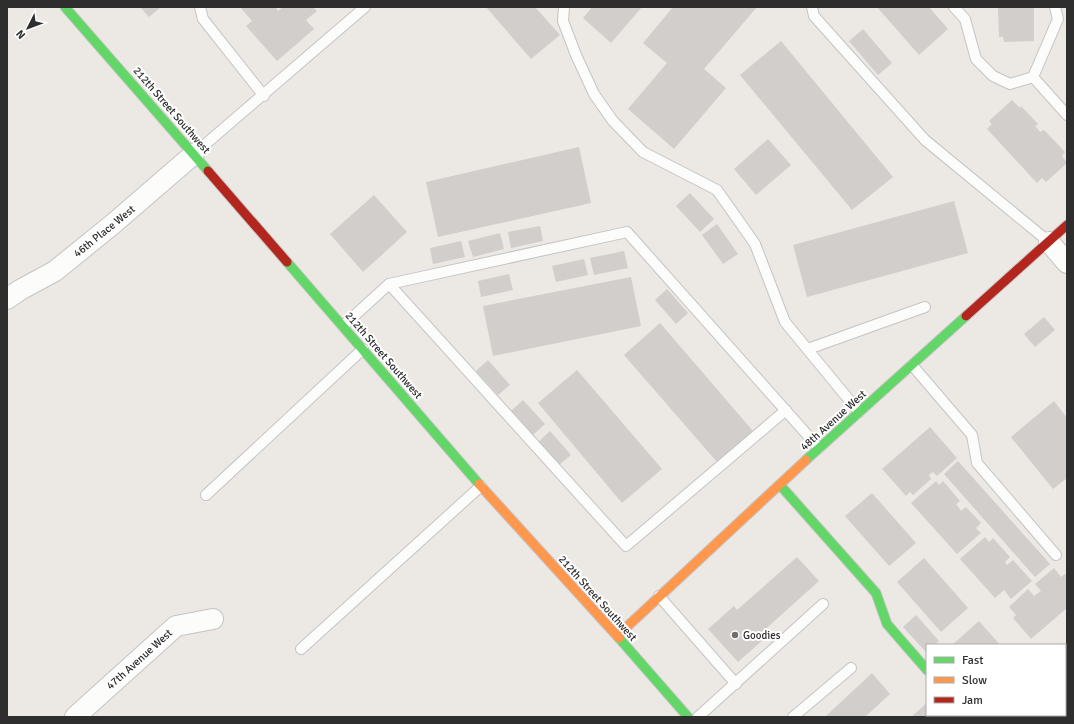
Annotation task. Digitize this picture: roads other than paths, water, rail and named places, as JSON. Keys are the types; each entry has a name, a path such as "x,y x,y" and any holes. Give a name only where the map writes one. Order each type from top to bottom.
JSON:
{"main road":[{"name":"212th Street Southwest","path":"64,7 194,154 481,486 688,717"},
{"name":"48th Avenue West","path":"617,636 819,448 1067,225"},
{"path":"780,485 876,594 887,624 926,669"}],"street":[{"name":"46th Place West","path":"7,299 20,290 55,271 113,224 194,154"},
{"path":"1049,242 1067,263"},
{"name":"47th Avenue West","path":"79,716 176,626 213,619"}],"lane":[{"path":"200,7 203,19 264,96"},
{"path":"194,154 264,96 365,7"},
{"path":"564,7 563,21 576,55 594,94 613,121 643,152 717,190 755,244 785,322 859,412"},
{"path":"812,7 814,16 925,140 1049,242"},
{"path":"954,7 965,19 976,59 993,76 1010,84 1034,77"},
{"path":"1034,77 1058,19 1055,7"},
{"path":"1034,77 1067,115"},
{"path":"343,326 389,284 627,232 819,448"},
{"path":"389,284 626,546 786,410"},
{"path":"808,349 925,307"},
{"path":"206,495 363,349"},
{"path":"912,365 972,435 977,463 1056,554"},
{"path":"301,649 481,486"},
{"path":"659,596 736,684"},
{"path":"698,717 823,604"},
{"path":"793,717 851,668"}],"place":[{"name":"Goodies","path":"735,635"}]}
